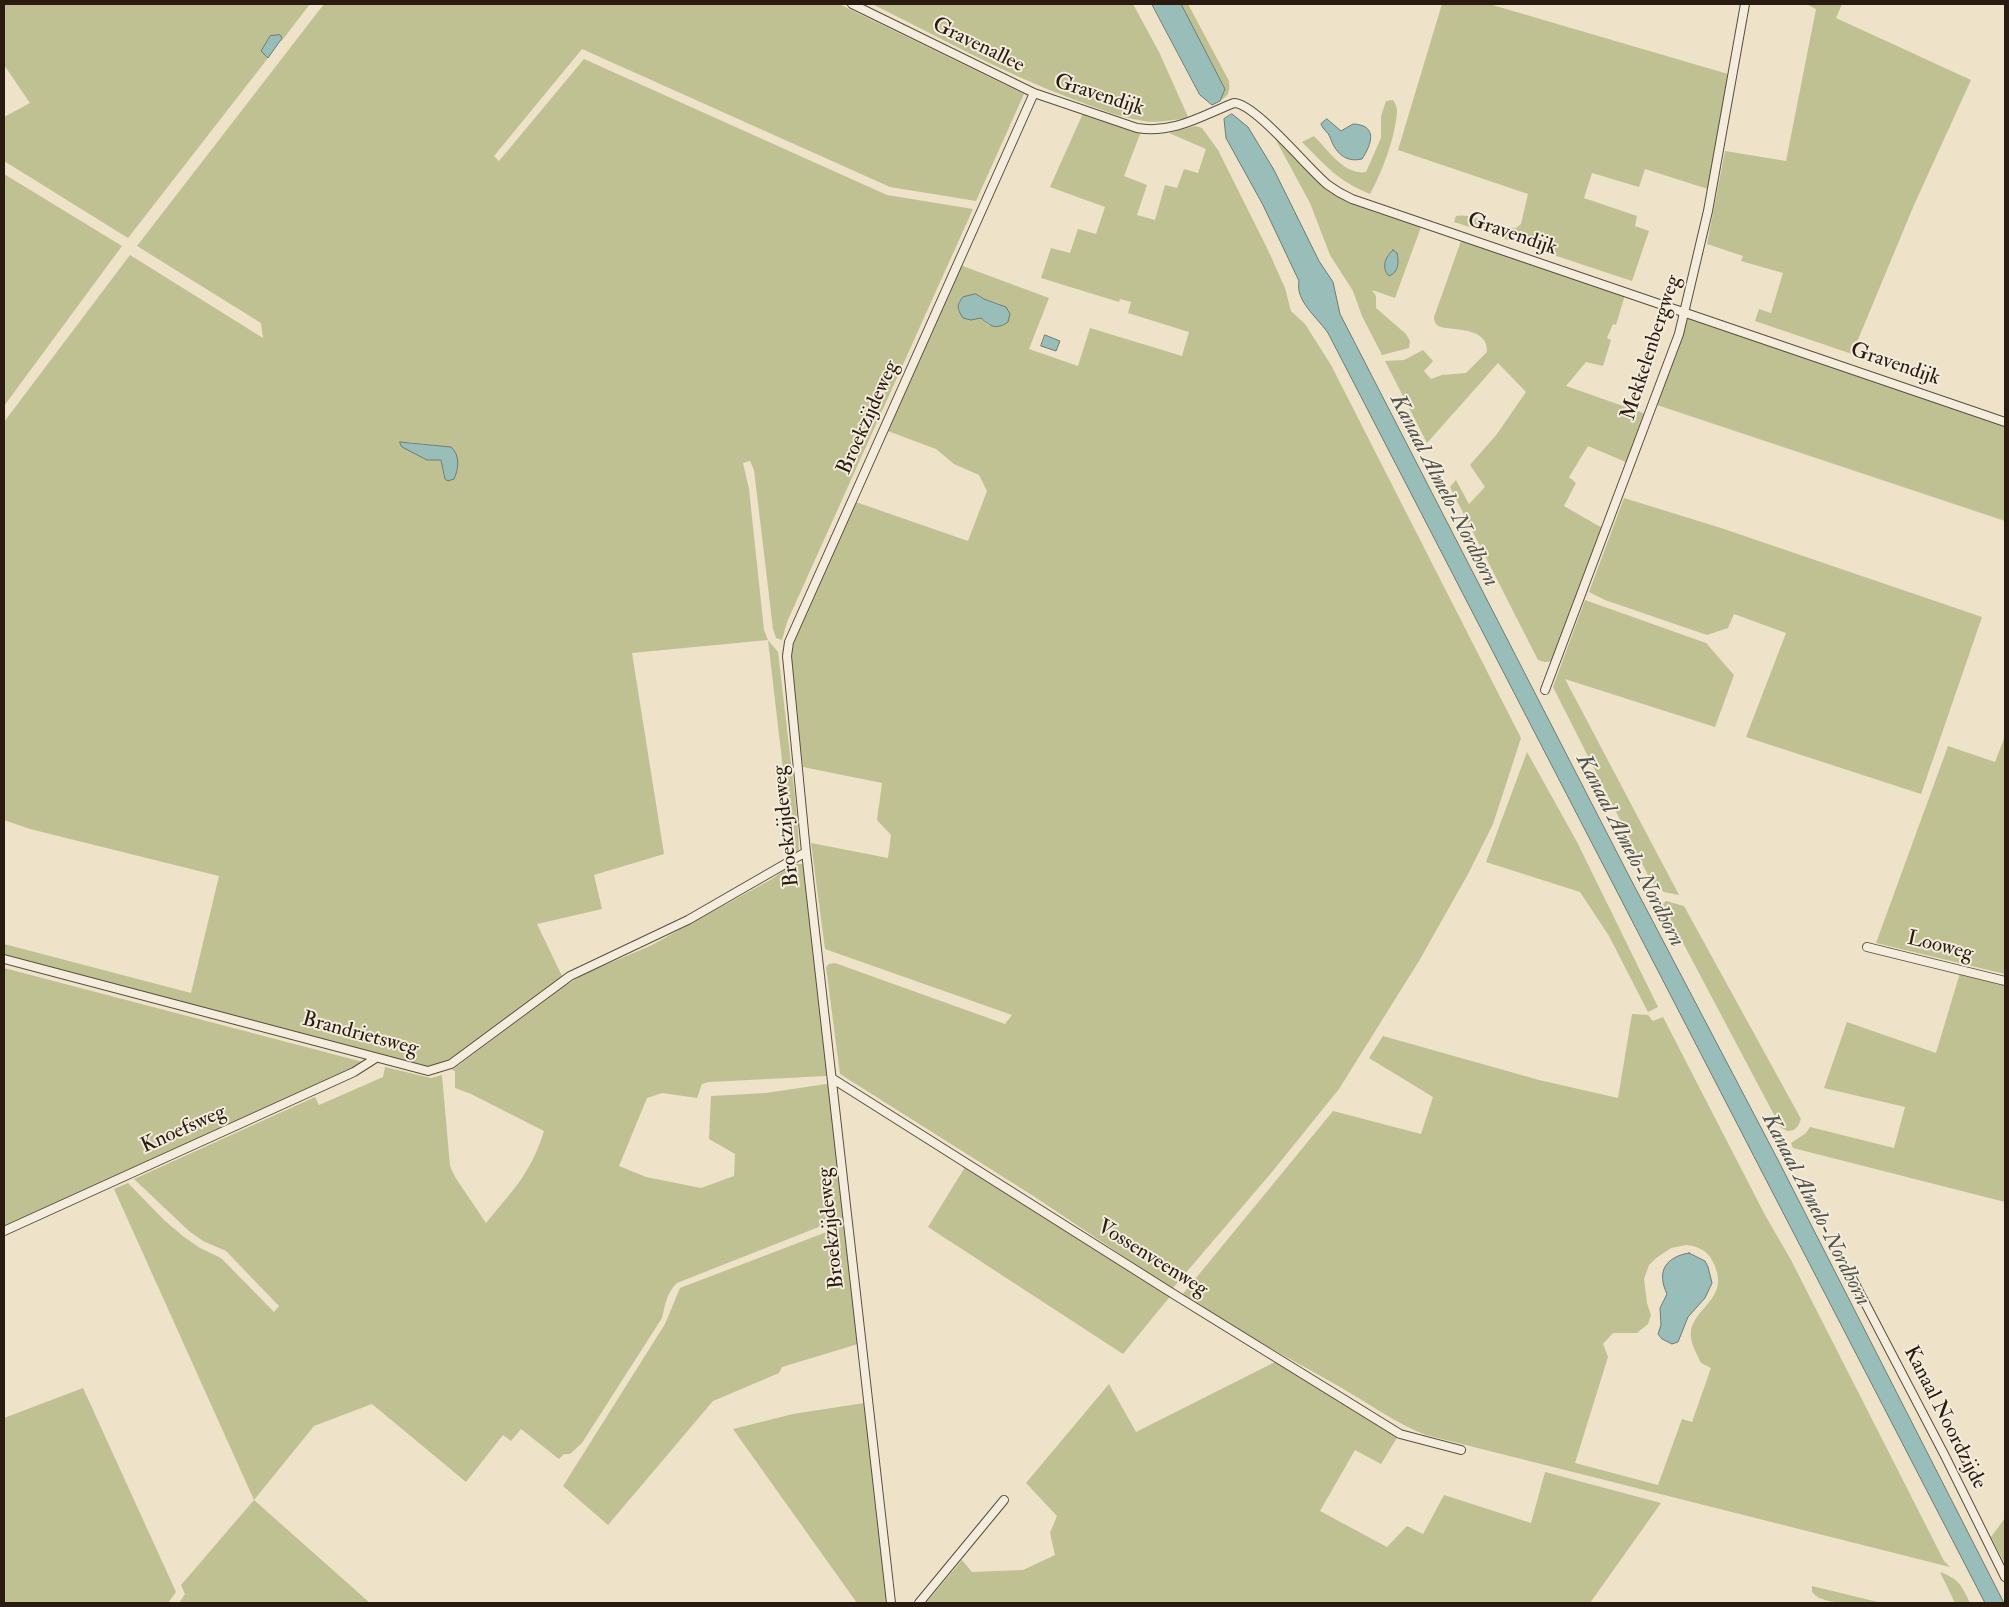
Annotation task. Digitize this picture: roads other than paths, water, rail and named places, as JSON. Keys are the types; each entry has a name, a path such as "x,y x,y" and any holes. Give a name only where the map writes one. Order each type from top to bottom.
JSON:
{"street":[{"name":"Gravenallee","path":"852,4 1034,93"},
{"name":"Mekkelenbergweg","path":"1545,690 1679,334 1708,211 1745,4"},
{"name":"Gravendijk","path":"1034,93 1137,128 1149,130 1171,129 1234,103 1244,105 1259,117 1328,185 1340,194 2005,422"},
{"name":"Broekzijdeweg","path":"891,1603 806,852 787,656 790,642 960,255 1034,93"},
{"name":"Brandrietsweg","path":"4,959 428,1071 451,1064 570,976 688,920 806,852"},
{"name":"Looweg","path":"1867,947 2005,981"},
{"name":"Knoefsweg","path":"4,1231 354,1072 376,1058"},
{"name":"Vossenveenweg","path":"833,1079 1167,1290 1400,1434 1461,1450"},
{"name":"Kanaal Noordzijde","path":"1851,1276 1945,1456 2005,1577"},
{"path":"919,1603 1004,1500"}],"water":[{"path":"1152,4 1181,4 1225,89 1220,101 1212,105 1200,95"},
{"path":"280,35 282,38 268,58 261,51 270,36"},
{"path":"1232,114 1248,127 1274,170 1319,261 1333,282 1340,314 1628,874 1778,1160 2004,1603 1985,1603 1328,333 1300,295 1299,281 1263,205 1226,138 1224,119"},
{"path":"1327,119 1341,131 1353,124 1366,128 1371,136 1362,159 1346,158 1338,152 1321,124"},
{"path":"1393,250 1397,253 1398,266 1395,272 1389,276 1385,270 1385,263"},
{"path":"976,294 1006,307 1010,314 1008,322 997,327 988,324 981,318 971,320 963,318 959,310 959,302 963,297"},
{"path":"1045,335 1060,341 1056,351 1041,346"},
{"path":"400,442 451,447 456,454 458,462 454,479 448,481 445,479 441,460 427,460 402,447"},
{"path":"1689,1253 1705,1261 1712,1283 1705,1298 1688,1317 1678,1342 1672,1344 1662,1339 1658,1334 1661,1325 1660,1308 1667,1294 1664,1286 1663,1272 1665,1266 1674,1258"}],"water label":[{"name":"Kanaal Almelo-Nordhorn","path":"1443,491"},
{"name":"Kanaal Almelo-Nordhorn","path":"1629,851"},
{"name":"Kanaal Almelo-Nordhorn","path":"1815,1210"}]}
